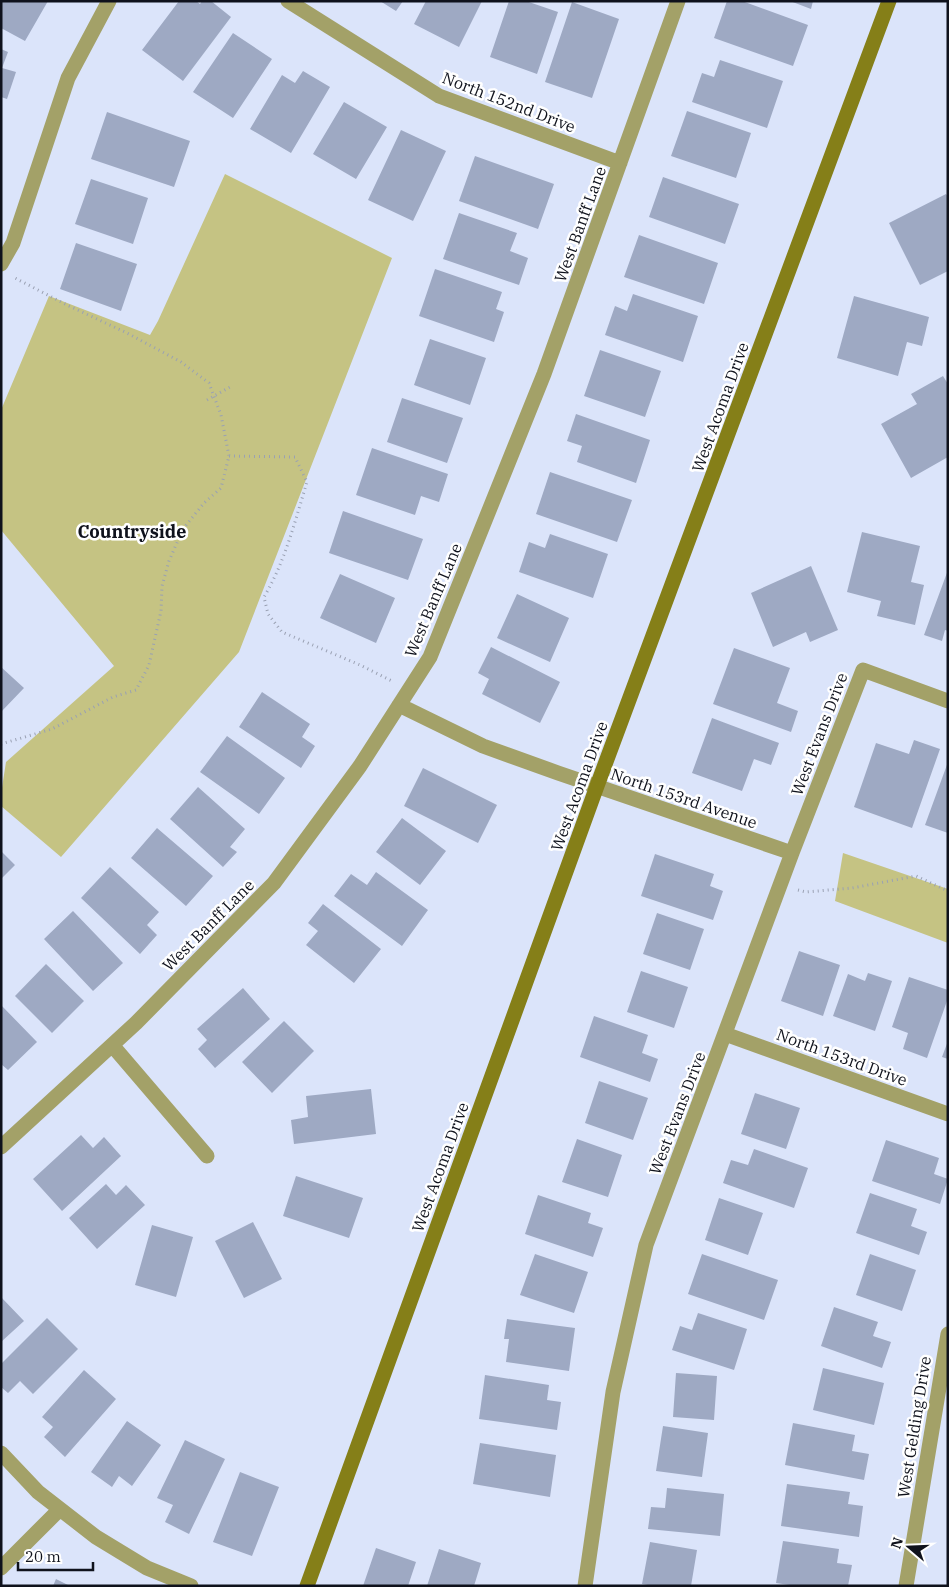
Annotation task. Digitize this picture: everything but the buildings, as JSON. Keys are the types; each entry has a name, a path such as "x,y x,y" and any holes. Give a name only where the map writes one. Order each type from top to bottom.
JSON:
{"street":[{"path":"5,270 68,78 109,1"},
{"name":"North 152nd Drive","path":"288,1 438,96 620,163"},
{"name":"West Banff Lane","path":"1,1147 136,1023 274,883 360,766 430,657 540,383 678,1"},
{"name":"West Acoma Drive","path":"307,1586 597,786 889,1"},
{"name":"West Evans Drive","path":"585,1586 614,1392 646,1245 792,853 863,670 948,702"},
{"name":"North 153rd Avenue","path":"399,705 483,746 792,853"},
{"name":"North 153rd Drive","path":"725,1034 948,1114"},
{"path":"112,1045 207,1156"},
{"name":"West Gelding Drive","path":"906,1586 948,1334"},
{"path":"1,1453 38,1492 96,1537 147,1568 190,1586"},
{"path":"1,1568 60,1509"}],"path":[{"path":"1,744 52,729 113,697 136,690 149,665 161,611 162,586 169,561 183,529 204,503 221,488 230,456 221,415 209,383 181,362 5,270"},
{"path":"207,400 230,387"},
{"path":"230,456 295,458 307,482 289,543 264,597 268,614 282,632 409,690"},
{"path":"781,886 806,892 828,891 916,876 948,891"}],"shaded area":[{"path":"225,174 392,258 239,652 61,857 1,806 6,762 114,666 1,530 1,410 49,296 150,335"},
{"path":"843,853 948,889 948,943 835,901"}],"district":[{"name":"Countryside","path":"132,532"}]}
